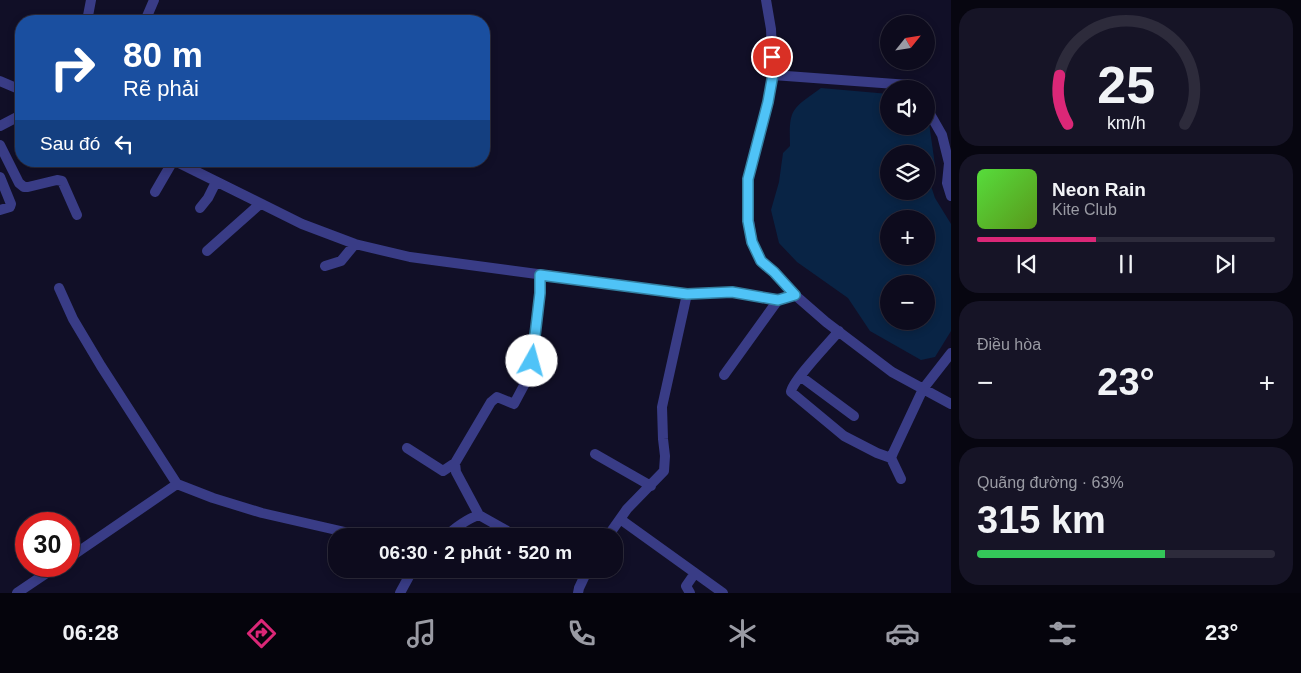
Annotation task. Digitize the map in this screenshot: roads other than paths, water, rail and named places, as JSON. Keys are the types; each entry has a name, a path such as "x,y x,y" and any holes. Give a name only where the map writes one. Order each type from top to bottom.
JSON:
{"street":[{"path":"88,15 91,0"},
{"path":"148,15 154,0"},
{"path":"766,0 773,74 768,102 748,179 748,221 752,242 761,261 795,295 839,331 892,372 951,404"},
{"path":"773,74 880,83"},
{"path":"0,81 15,87"},
{"path":"0,126 15,117"},
{"path":"935,123 942,135 949,162 947,182 951,196"},
{"path":"0,145 19,183 28,187 57,180 62,181 77,215"},
{"path":"155,192 170,167"},
{"path":"186,167 302,224 355,244 410,257 687,294 732,292 778,300 795,295"},
{"path":"0,177 11,204 10,207 0,210"},
{"path":"200,208 208,198 216,182"},
{"path":"207,252 260,204"},
{"path":"325,266 342,261 355,244"},
{"path":"407,448 443,471 455,463 492,402 497,397 514,404 530,374 540,293 540,275"},
{"path":"59,288 73,319 101,366 177,484 213,498 262,513 328,528"},
{"path":"614,528 664,471 662,407 687,294"},
{"path":"724,375 778,300"},
{"path":"839,331 800,376 791,388 791,392 844,436 892,458"},
{"path":"900,479 892,458 923,389 951,353"},
{"path":"800,376 854,416"},
{"path":"594,454 651,486"},
{"path":"455,463 456,472 479,515 502,528"},
{"path":"80,550 177,484"},
{"path":"456,528 474,516 479,515"},
{"path":"620,519 723,593"},
{"path":"690,593 686,586 695,573"},
{"path":"17,593 41,577"},
{"path":"400,593 409,578"},
{"path":"578,593 584,578"}],"water":[{"path":"821,88 880,93 880,135 931,135 932,145 880,145 880,200 935,200 935,198 951,224 951,331 935,357 921,360 870,331 848,298 797,262 779,243 771,210 779,182 783,153 790,146 791,117 798,106"}]}
